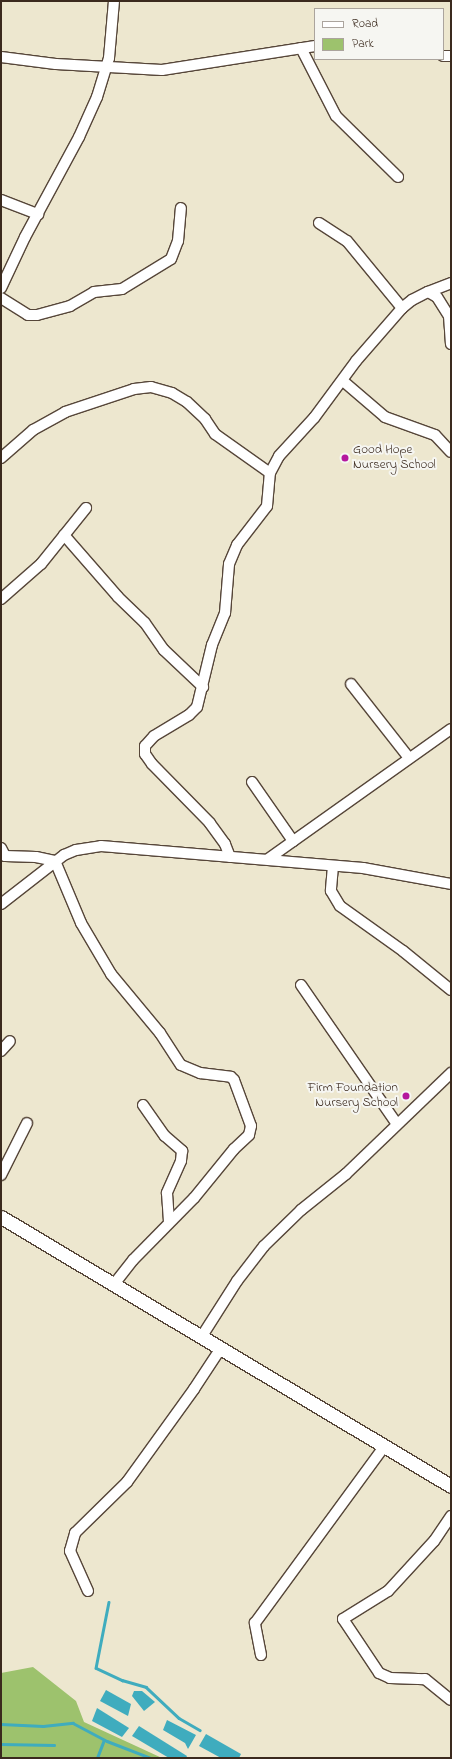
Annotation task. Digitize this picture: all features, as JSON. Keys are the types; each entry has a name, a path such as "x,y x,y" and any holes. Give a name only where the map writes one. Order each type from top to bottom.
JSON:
{"street":[{"path":"1,288 38,214 80,137 106,68 114,1"},
{"path":"1,57 106,68 162,70 314,46"},
{"path":"301,48 336,116 398,177"},
{"path":"1,200 38,214"},
{"path":"1,298 28,315 37,315 70,306 94,292 122,289 171,259 178,242 181,208"},
{"path":"319,223 347,241 402,308"},
{"path":"230,857 216,831 152,764 145,754 145,746 154,736 194,711 203,687 209,657 227,601 229,564 237,545 267,506 270,473 285,448 314,418 402,308 428,292 451,283"},
{"path":"428,292 437,297 449,316 451,344"},
{"path":"343,381 385,417 435,435 451,452"},
{"path":"1,458 33,430 65,412 134,389 151,387 172,393 187,402 205,419 215,434 270,473"},
{"path":"1,600 38,567 86,508"},
{"path":"64,535 118,597 145,623 164,650 203,687"},
{"path":"351,684 409,758"},
{"path":"268,859 451,729"},
{"path":"252,782 293,841"},
{"path":"1,904 55,861 76,850 101,846 268,859 393,872 451,884"},
{"path":"2,853 36,856 55,861"},
{"path":"55,861 87,934 111,974 160,1033 181,1065 200,1073 230,1077 234,1080 250,1120 249,1135 234,1149 194,1198 169,1222 114,1284"},
{"path":"333,866 331,891 340,906 403,951 451,990"},
{"path":"301,985 397,1124"},
{"path":"1,1050 10,1041"},
{"path":"202,1336 237,1281 264,1246 301,1210 346,1174 451,1073"},
{"path":"143,1106 165,1136 182,1151 181,1161 167,1193 169,1222"},
{"path":"1,1175 28,1123"},
{"path":"1,1217 451,1486"},
{"path":"88,1591 70,1551 75,1533 127,1482 194,1389 220,1348"},
{"path":"261,1655 255,1623 384,1447"},
{"path":"451,1516 434,1541 388,1590 343,1619 380,1673 390,1678 425,1679 451,1700"}],"green space":[{"path":"33,1667 76,1701 84,1722 162,1758 1,1757 1,1673"}],"water":[{"path":"106,1690 131,1704 128,1716 100,1701"},
{"path":"134,1691 142,1691 155,1702 144,1711 132,1696"},
{"path":"97,1708 129,1728 122,1737 92,1721"},
{"path":"167,1720 196,1735 188,1749 185,1743 163,1730"},
{"path":"139,1726 187,1756 186,1758 169,1758 132,1736"},
{"path":"206,1734 241,1754 239,1758 221,1758 199,1746"}],"waterway":[{"path":"109,1602 96,1668 122,1680 146,1687 179,1718 200,1730"},
{"path":"1,1724 43,1726 73,1723 107,1741 151,1758"},
{"path":"97,1758 104,1740"},
{"path":"1,1744 54,1745"}],"place":[{"name":"Good Hope Nursery School","path":"345,458"},
{"name":"Firm Foundation Nursery School","path":"406,1096"}]}
